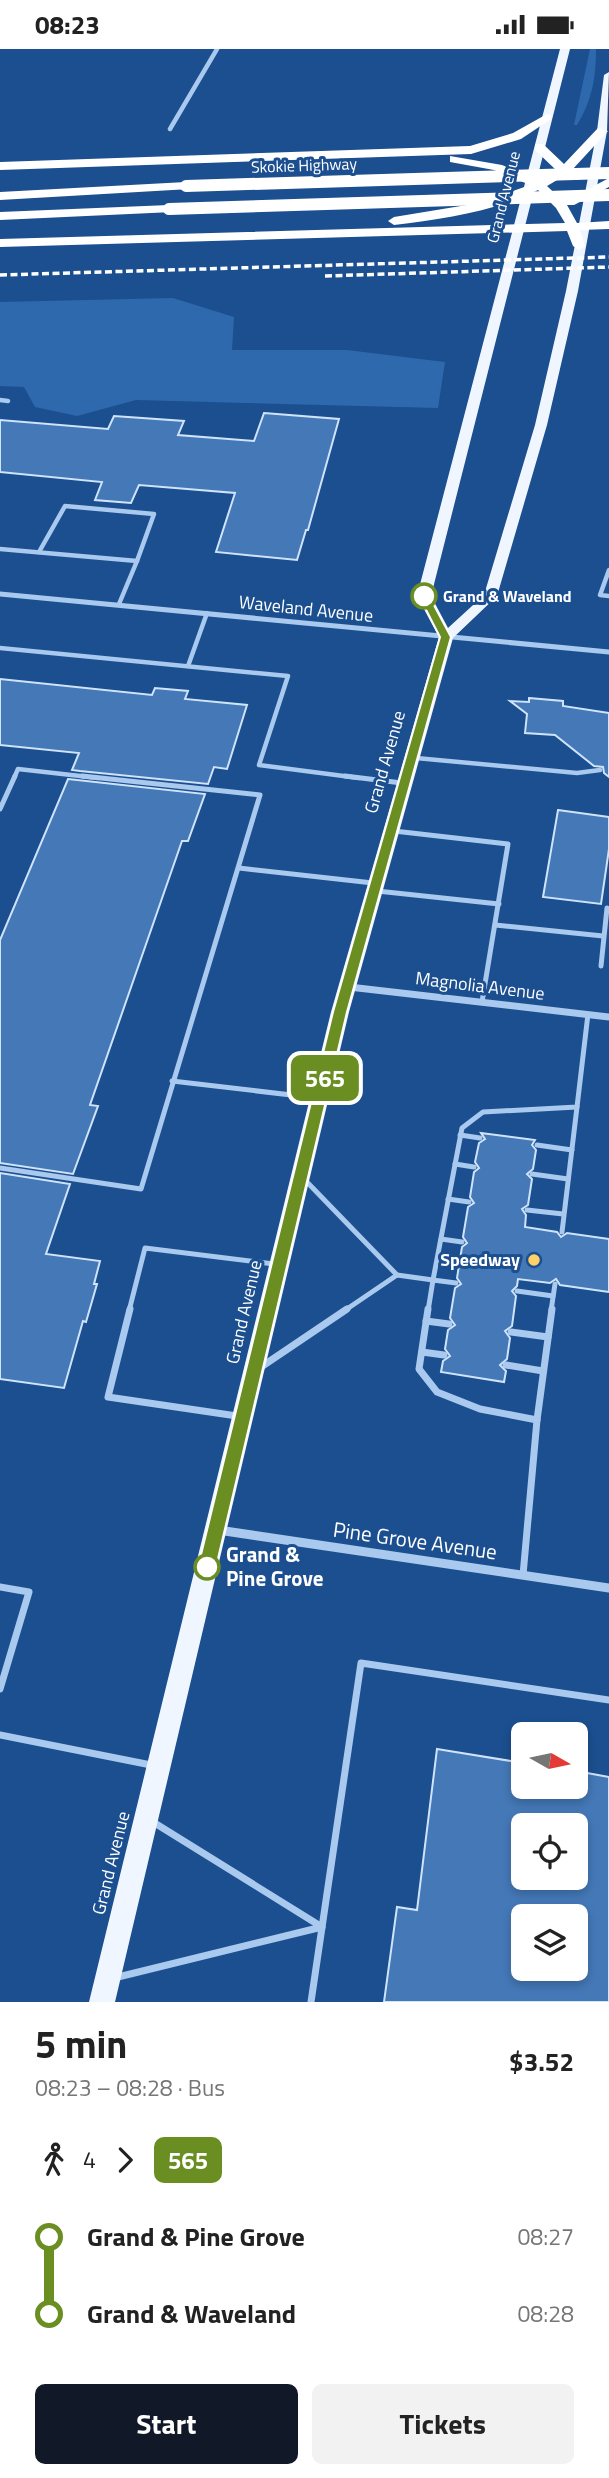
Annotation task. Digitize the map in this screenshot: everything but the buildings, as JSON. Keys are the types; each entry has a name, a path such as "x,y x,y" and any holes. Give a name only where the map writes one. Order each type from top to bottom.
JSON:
{"highway":[{"path":"0,166 471,150 517,136 547,117"},
{"path":"309,235 442,215 534,185 565,170 605,126"},
{"path":"540,146 552,162 591,190 609,195"},
{"path":"414,154 487,164 534,185 563,206 579,227 579,246"},
{"name":"Skokie Highway","path":"0,196 186,186 609,173"},
{"path":"521,233 563,206 609,182"},
{"path":"0,216 609,195"},
{"path":"0,243 521,233 609,225"}],"main road":[{"name":"Grand Avenue","path":"105,1991 347,986 446,637 424,596 534,185 540,146 565,49"},
{"path":"579,227 591,190 605,126 609,75"},
{"path":"446,637 490,596 541,425 572,291 579,246"}],"street":[{"path":"170,129 217,49"},
{"name":"Waveland Avenue","path":"0,594 609,652"},
{"name":"Magnolia Avenue","path":"347,986 609,1017"},
{"name":"Pine Grove Avenue","path":"216,1529 609,1588"}],"lane":[{"path":"0,400 8,401"},
{"path":"39,552 65,506 154,515 119,604"},
{"path":"0,548 137,561"},
{"path":"609,570 600,596 609,596"},
{"path":"188,666 207,613"},
{"path":"0,648 288,676 259,765 405,784"},
{"path":"412,757 577,773 600,770"},
{"path":"0,809 18,769 260,795 141,1189 0,1168"},
{"path":"391,831 508,844 482,1002"},
{"path":"239,868 499,904"},
{"path":"601,966 607,908"},
{"path":"495,925 604,936"},
{"path":"562,1232 588,1014"},
{"path":"172,1080 320,1098"},
{"path":"537,1420 480,1409 437,1392 419,1369 462,1128 483,1112 577,1108"},
{"path":"460,1135 480,1138"},
{"path":"537,1145 572,1150"},
{"path":"455,1164 474,1167"},
{"path":"532,1174 568,1179"},
{"path":"301,1175 312,1190 397,1275 456,1283"},
{"path":"448,1199 469,1202"},
{"path":"527,1210 563,1214"},
{"path":"441,1239 463,1242"},
{"path":"245,1417 108,1397 145,1248 281,1265"},
{"path":"255,1371 397,1275"},
{"path":"523,1575 537,1420 555,1284"},
{"path":"517,1291 553,1296"},
{"path":"426,1321 449,1324"},
{"path":"511,1332 548,1337"},
{"path":"422,1352 444,1355"},
{"path":"506,1365 543,1371"},
{"path":"0,1587 29,1592 0,1689"},
{"path":"311,2002 361,1663 609,1700"},
{"path":"0,1735 159,1766"},
{"path":"147,1819 322,1927"},
{"path":"105,1991 322,1927"}],"shaded area":[{"path":"590,49 596,49 592,89 582,116 577,125 574,125"},
{"path":"173,298 234,317 232,350 347,350 445,362 438,408 136,400 77,416 35,407 24,387 0,386 0,302"}],"railway":[{"path":"0,275 609,257"},
{"path":"325,276 609,267"}],"bus line":[{"name":"565","path":"207,1567 340,1012 446,637 424,596"}],"place":[{"name":"Grand & Waveland","path":"424,596"},
{"name":"Speedway","path":"534,1260"},
{"name":"Grand & Pine Grove","path":"207,1567"}]}
